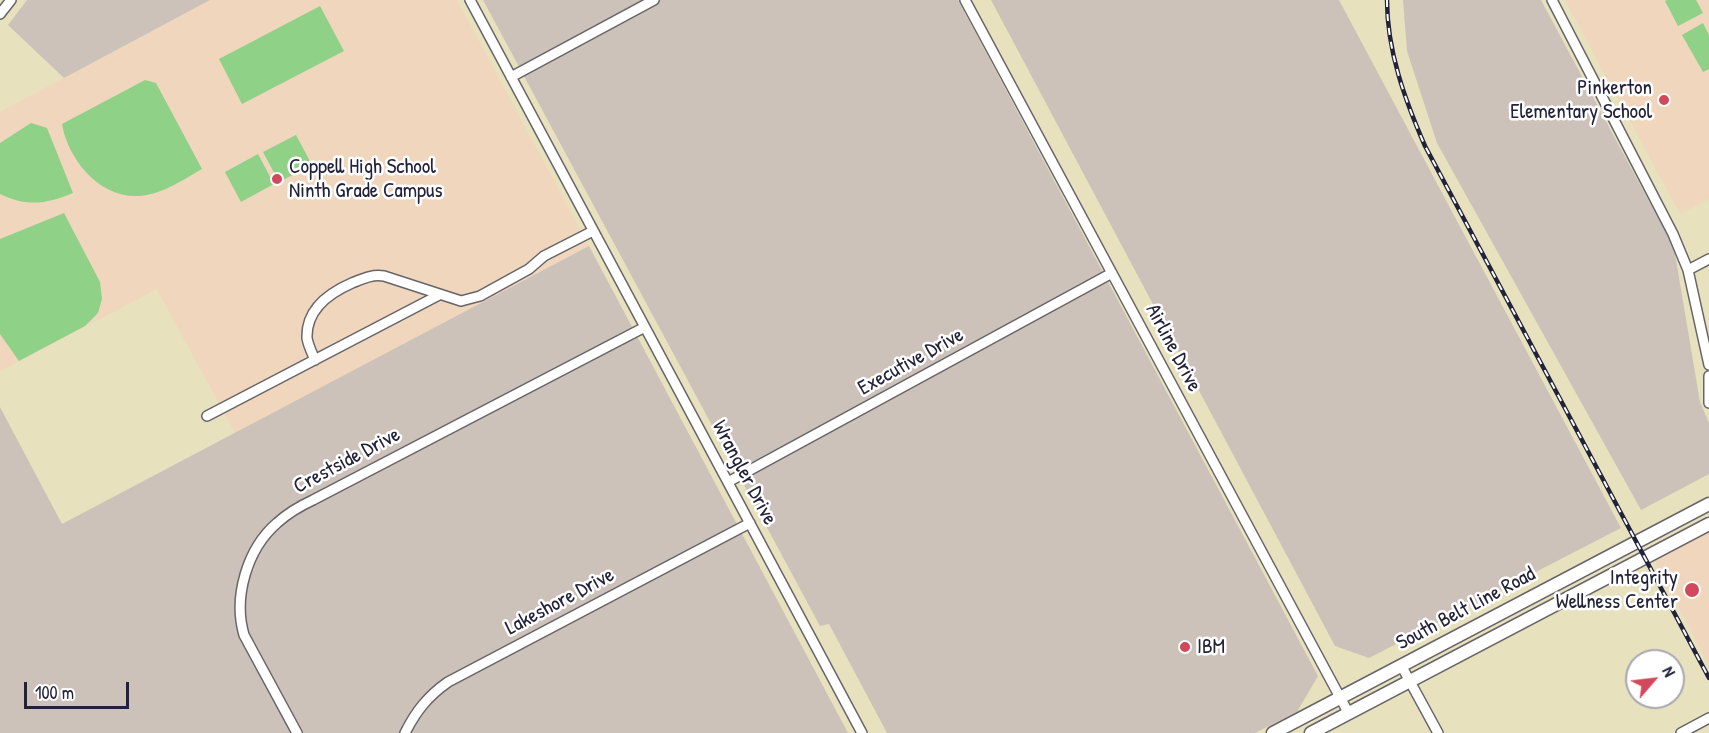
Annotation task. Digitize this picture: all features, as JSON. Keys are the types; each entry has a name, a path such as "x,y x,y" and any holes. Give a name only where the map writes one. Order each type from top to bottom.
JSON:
{"main road":[{"name":"South Belt Line Road","path":"1273,733 1709,504"},
{"name":"South Belt Line Road","path":"1311,733 1709,524"},
{"path":"1612,554 1618,573"}],"street":[{"path":"0,14 11,0"},
{"name":"Wrangler Drive","path":"470,0 862,733"},
{"path":"511,77 654,0"},
{"name":"Airline Drive","path":"965,0 1349,714"},
{"path":"1552,0 1668,224 1688,270 1709,365"},
{"path":"315,360 307,340 313,312 323,299 346,286 376,275 384,276 461,301 480,296 529,269 544,256 593,231"},
{"path":"1688,270 1709,259"},
{"name":"Executive Drive","path":"728,482 1112,273"},
{"path":"207,416 439,295"},
{"name":"Crestside Drive","path":"297,733 243,633 241,619 241,597 252,554 272,528 293,510 645,327"},
{"path":"1709,376 1709,403"},
{"name":"Lakeshore Drive","path":"405,733 414,714 424,702 448,682 750,522"},
{"path":"1401,665 1438,733"},
{"path":"1681,733 1709,718"}],"shaded area":[{"path":"27,0 210,0 64,78 8,25"},
{"name":"Coppell High School Ninth Grade Campus","path":"210,0 457,0 589,246 235,433 157,289 0,371 0,112"},
{"path":"483,0 958,0 1318,676 1297,712 1255,733 887,733 829,624 820,626"},
{"path":"991,0 1339,0 1621,528 1369,658 1335,646"},
{"path":"1403,0 1541,0 1674,248 1700,402 1709,423 1709,474 1641,510 1437,143 1407,51"},
{"name":"Pinkerton Elementary School","path":"1565,0 1709,0 1709,199 1680,214"},
{"path":"589,246 848,733 0,733 0,407 62,524"},
{"path":"1709,531 1709,665 1654,560"}],"green space":[{"path":"1696,0 1703,13 1678,26 1665,1"},
{"path":"320,6 344,51 242,104 219,59"},
{"path":"1703,23 1709,35 1709,69 1703,72 1682,35"},
{"path":"145,80 156,83 202,169 155,193 138,196 124,195 111,191 98,183 78,163 65,137 62,124"},
{"path":"31,123 47,128 73,193 45,202 19,201 0,194 0,143"},
{"path":"296,135 312,165 279,182 263,152"},
{"path":"258,154 274,184 241,202 225,172"},
{"path":"64,213 100,282 102,299 98,313 85,326 19,361 0,334 0,239"}],"railway":[{"path":"1387,0 1390,38 1398,75 1425,146 1709,678"}],"place":[{"name":"Pinkerton Elementary School","path":"1664,100"},
{"name":"Coppell High School Ninth Grade Campus","path":"277,179"},
{"name":"Integrity Wellness Center","path":"1692,590"},
{"name":"IBM","path":"1185,647"}]}
